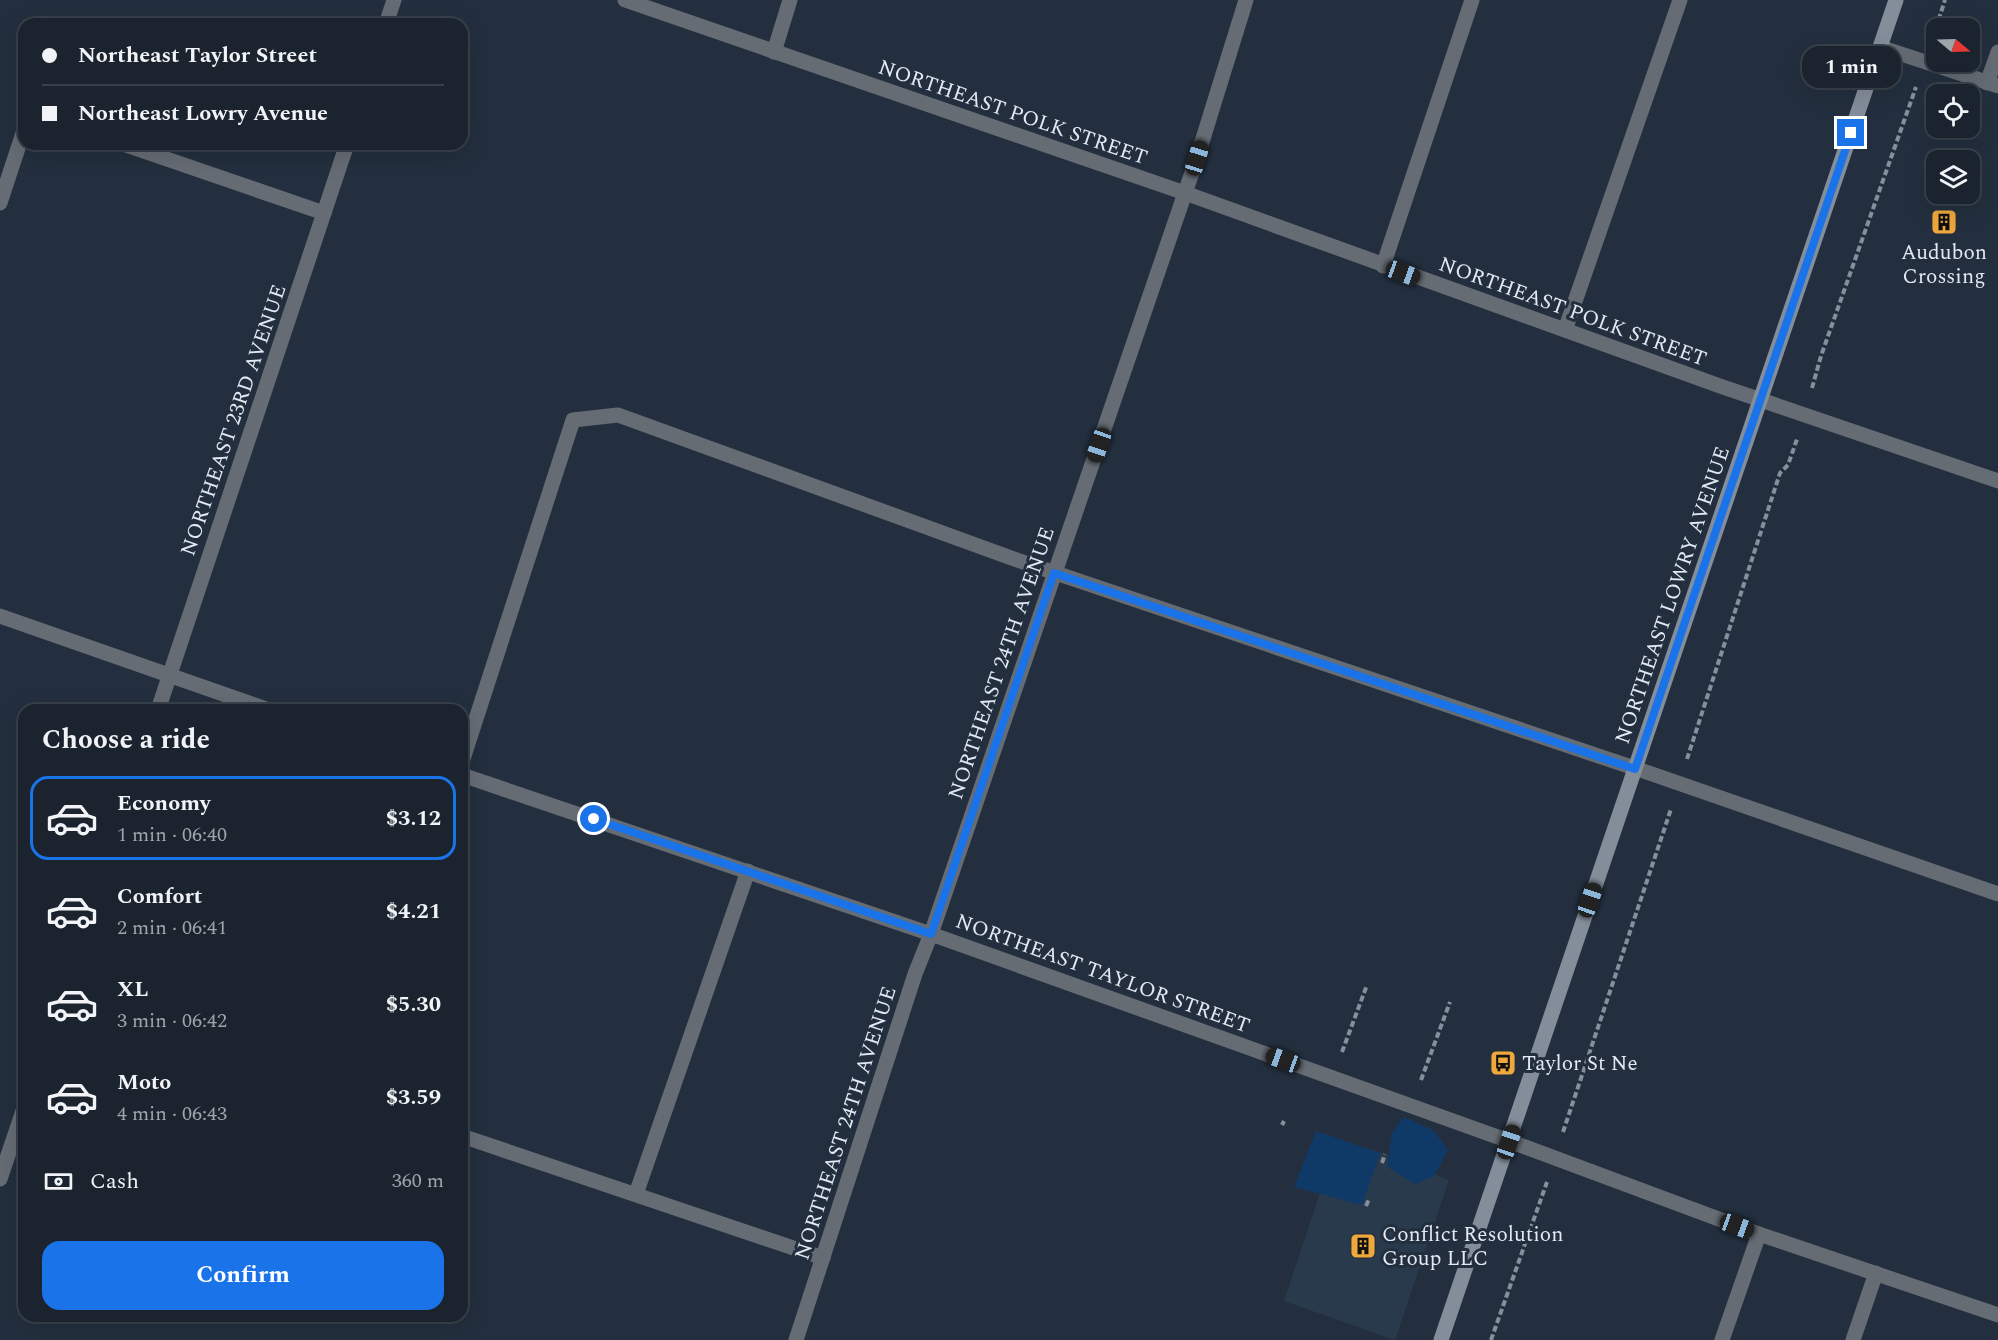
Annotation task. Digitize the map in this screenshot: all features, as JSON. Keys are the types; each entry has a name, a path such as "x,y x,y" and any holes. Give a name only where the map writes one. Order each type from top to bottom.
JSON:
{"main road":[{"name":"NORTHEAST LOWRY AVENUE","path":"1441,1340 1896,0"}],"street":[{"path":"388,18 394,0"},
{"name":"NORTHEAST POLK STREET","path":"625,0 1185,193 1761,400 1998,481"},
{"path":"774,52 790,0"},
{"name":"NORTHEAST 24TH AVENUE","path":"796,1340 915,974 931,934 1185,193 1246,0"},
{"path":"1383,266 1472,0"},
{"path":"1564,330 1680,0"},
{"path":"1880,47 1993,84 1998,52"},
{"path":"0,203 18,148"},
{"path":"140,150 324,213"},
{"name":"NORTHEAST 23RD AVENUE","path":"160,704 344,150"},
{"path":"468,744 573,420 618,414 1054,573 1998,894"},
{"path":"0,616 251,704"},
{"name":"NORTHEAST TAYLOR STREET","path":"468,776 931,934 1555,1158 1759,1234 1998,1315"},
{"path":"636,1194 748,871"},
{"path":"0,1179 18,1126"},
{"path":"468,1138 823,1258"},
{"path":"1722,1340 1759,1234"},
{"path":"1852,1340 1876,1273"}],"path":[{"path":"1816,374 1945,0"},
{"path":"1491,1340 1555,1158 1780,472 1788,465 1792,454"},
{"path":"1342,1052 1367,985"},
{"path":"1421,1080 1450,1002"},
{"path":"1382,1163 1385,1154"},
{"path":"1366,1206 1370,1199"}],"shaded area":[{"path":"1404,1117 1433,1130 1448,1150 1434,1176 1415,1184 1387,1167 1392,1132"},
{"path":"1316,1131 1380,1153 1362,1205 1294,1187"},
{"path":"1338,1139 1385,1154 1449,1180 1395,1340 1284,1301"}],"place":[{"name":"Audubon Crossing","path":"1944,222"},
{"name":"Taylor St Ne","path":"1503,1063"},
{"name":"Conflict Resolution Group LLC","path":"1363,1246"}],"route":[{"path":"594,819 931,934 1054,573 1635,769 1851,133"}]}
